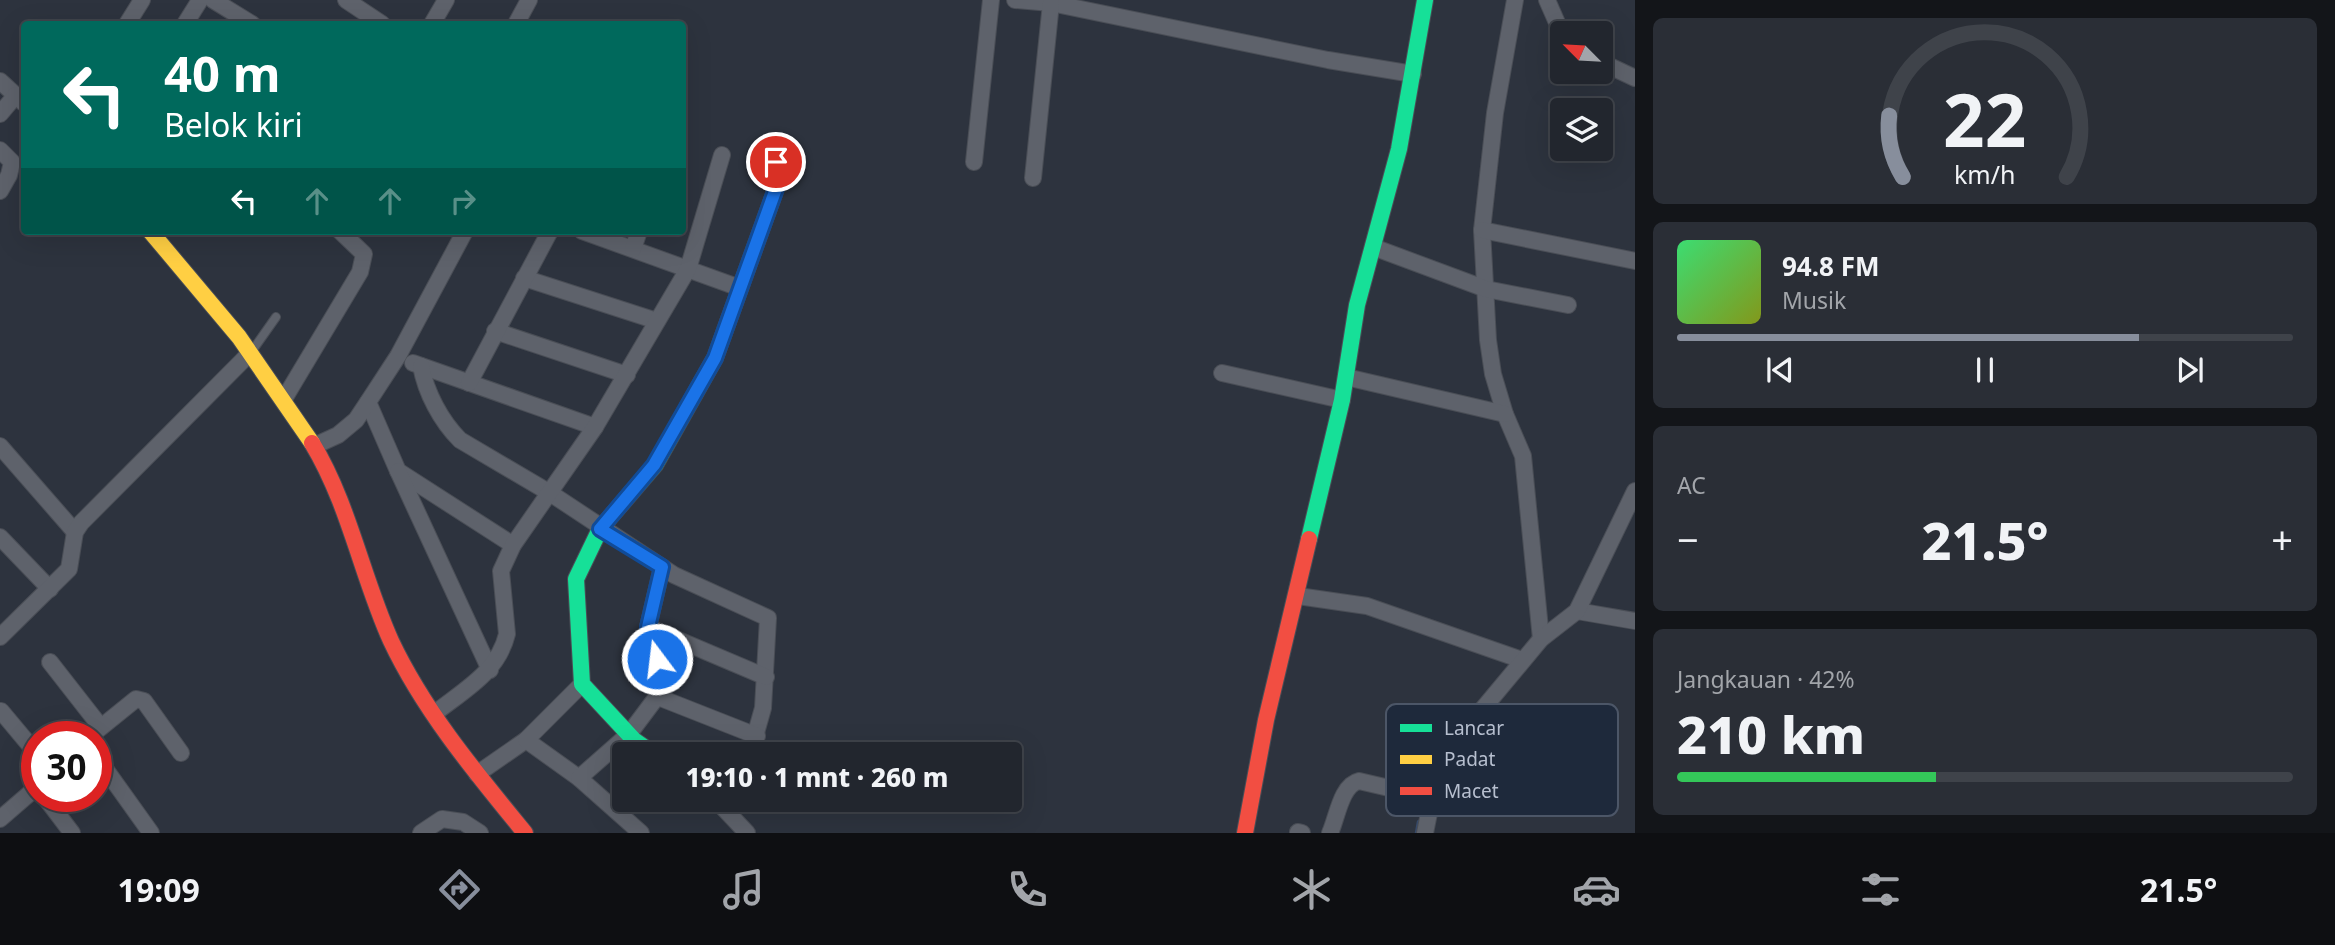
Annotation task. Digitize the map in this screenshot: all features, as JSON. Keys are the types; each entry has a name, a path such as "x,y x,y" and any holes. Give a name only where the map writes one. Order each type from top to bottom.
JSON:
{"street":[{"path":"129,21 142,0"},
{"path":"187,21 200,0"},
{"path":"213,0 247,21"},
{"path":"346,0 378,21"},
{"path":"434,21 446,0"},
{"path":"518,21 529,0"},
{"path":"975,162 991,0"},
{"path":"1015,0 1051,3 1328,60 1413,74"},
{"path":"1245,833 1266,720 1298,596 1342,400 1357,305 1399,149 1425,0"},
{"path":"1515,0 1495,113 1482,230 1493,374 1505,414 1523,456 1541,639"},
{"path":"1546,0 1556,21"},
{"path":"1033,178 1051,3"},
{"path":"1614,68 1635,78"},
{"path":"0,81 20,99 0,114"},
{"path":"0,150 12,162 9,175 0,191"},
{"path":"435,713 490,670 507,634 500,576 513,545 594,427 688,269 722,155"},
{"path":"639,742 582,684 575,583 600,529 661,453 715,358 782,172 779,164 766,157"},
{"path":"1482,230 1635,261"},
{"path":"154,235 201,288 284,399 314,446 342,509 390,638 410,679 477,774 525,833"},
{"path":"284,399 360,272 364,254 344,235"},
{"path":"314,446 338,435 356,420 398,356 463,235"},
{"path":"469,383 548,235"},
{"path":"593,235 740,288"},
{"path":"633,249 638,235"},
{"path":"1373,247 1486,289 1568,305"},
{"path":"524,278 657,321"},
{"path":"495,331 626,375"},
{"path":"2,632 51,589 69,569 75,532 250,353"},
{"path":"398,356 594,427"},
{"path":"421,366 425,385 450,430 460,440 550,492 600,529 662,567 768,618 766,677 755,742"},
{"path":"1222,373 1342,400"},
{"path":"1346,377 1505,414"},
{"path":"368,402 490,670"},
{"path":"0,446 75,532"},
{"path":"398,471 513,545"},
{"path":"1486,704 1541,639 1577,611 1635,491"},
{"path":"0,537 51,589"},
{"path":"579,778 629,734 658,697 663,681 648,627 662,567"},
{"path":"1298,596 1367,606 1522,660"},
{"path":"1577,611 1635,621"},
{"path":"648,627 766,677"},
{"path":"50,662 88,721"},
{"path":"477,774 526,740 582,684"},
{"path":"658,697 757,736"},
{"path":"107,721 136,699 144,701 181,753"},
{"path":"1,711 21,735"},
{"path":"526,740 579,778 641,833"},
{"path":"112,778 151,833"},
{"path":"1330,833 1346,791 1353,782 1386,787"},
{"path":"0,819 21,802"},
{"path":"56,812 72,833"},
{"path":"729,812 747,833"},
{"path":"421,833 442,819 463,822 480,833"}],"lane":[{"path":"250,353 276,317"}],"waterway":[{"path":"1417,833 1419,822"}],"traffic: fast":[{"path":"1309,539 1342,400 1357,305 1399,149 1425,0"},
{"path":"637,742 582,684 576,579 600,529 655,465 715,358 782,172 779,164 766,157"}],"traffic: slow":[{"path":"153,235 239,337 312,443"}],"traffic: jam":[{"path":"312,443 336,491 381,617 404,667 452,741 525,833"},
{"path":"1245,833 1266,720 1309,539"}],"route":[{"path":"657,659 648,627 662,567 600,529 654,465 715,358 782,172 782,167 776,162"}]}
